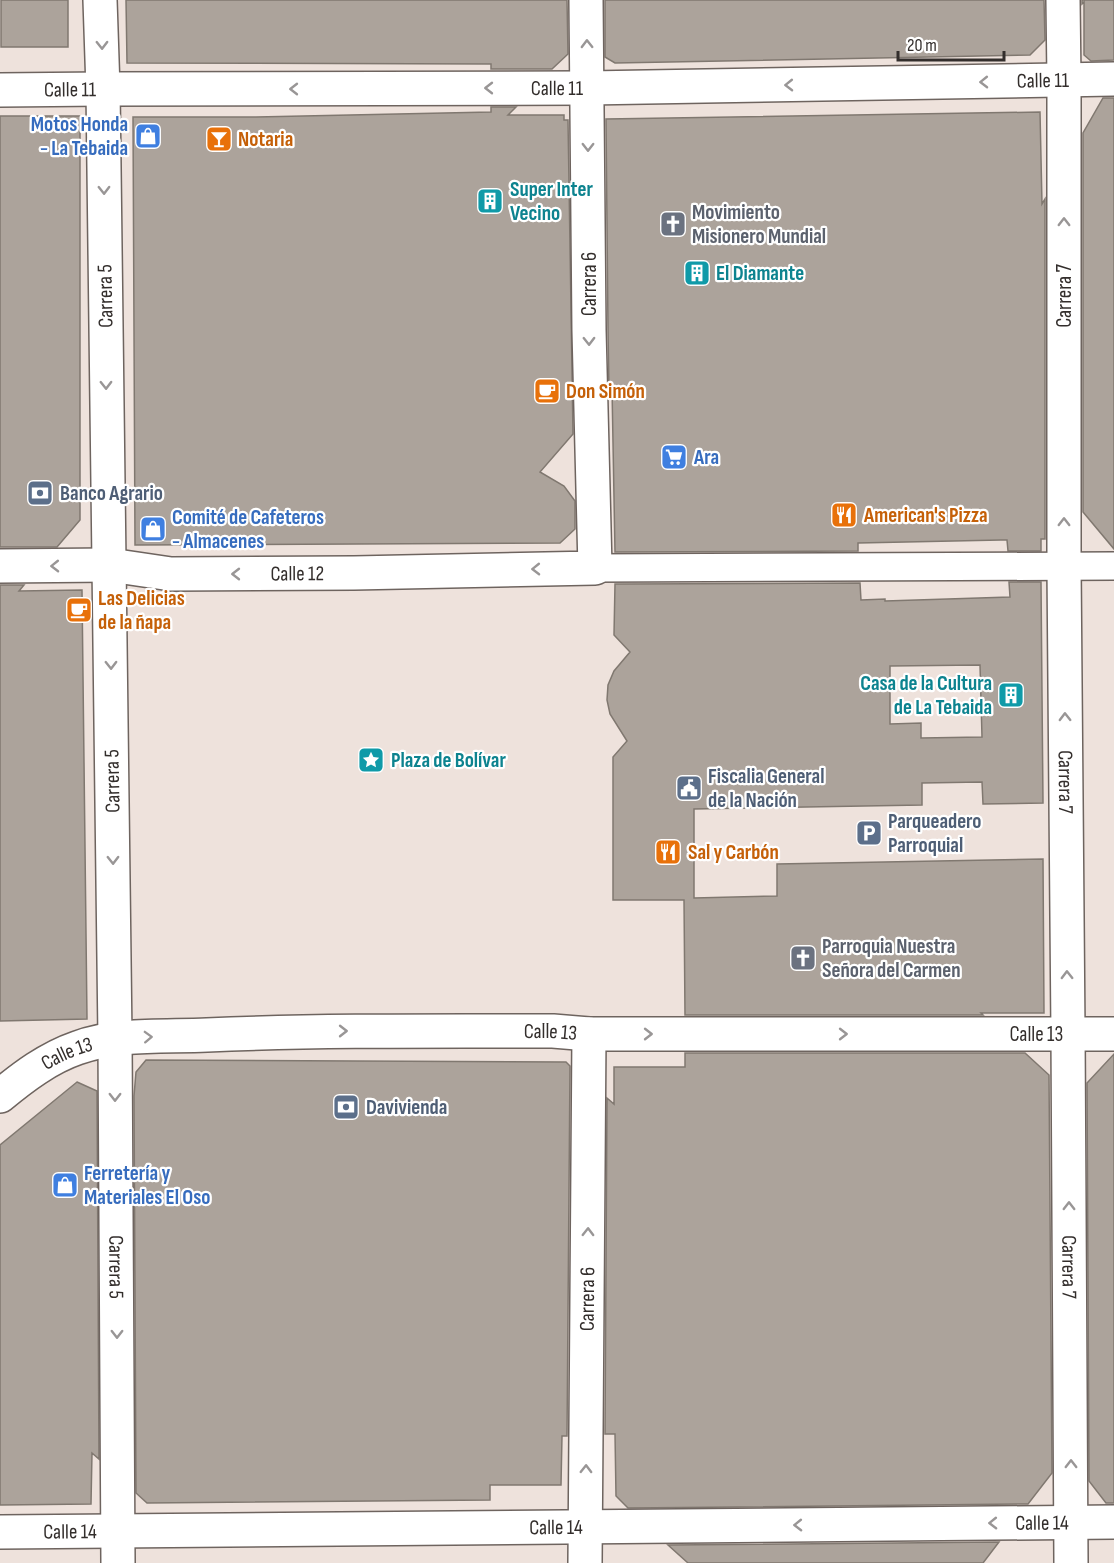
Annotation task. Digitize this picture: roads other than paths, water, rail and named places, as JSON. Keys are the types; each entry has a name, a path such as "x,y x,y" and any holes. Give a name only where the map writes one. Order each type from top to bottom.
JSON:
{"street":[{"name":"Carrera 5","path":"100,0 110,565 118,1563"},
{"name":"Carrera 6","path":"586,0 589,342 595,568"},
{"name":"Carrera 7","path":"1063,0 1064,566 1071,1563"},
{"name":"Calle 11","path":"0,90 588,88 1114,80"},
{"name":"Calle 12","path":"0,566 110,565 171,574 595,568"},
{"path":"595,568 1114,566"},
{"name":"Calle 13","path":"0,1096 17,1081 47,1062 77,1048 115,1039 294,1031 553,1030 589,1034 1114,1034"},
{"name":"Carrera 6","path":"585,1563 589,1034"},
{"name":"Calle 14","path":"0,1532 1114,1522"}],"place":[{"name":"Motos Honda - La Tebaida","path":"148,136"},
{"name":"Notaria","path":"219,139"},
{"name":"Super Inter Vecino","path":"490,201"},
{"name":"Movimiento Misionero Mundial","path":"673,224"},
{"name":"El Diamante","path":"697,273"},
{"name":"Don Simón","path":"547,391"},
{"name":"Ara","path":"674,457"},
{"name":"Banco Agrario","path":"40,493"},
{"name":"American's Pizza","path":"844,515"},
{"name":"Comité de Cafeteros - Almacenes","path":"153,529"},
{"name":"Las Delicias de la ñapa","path":"79,610"},
{"name":"Casa de la Cultura de La Tebaida","path":"1011,695"},
{"name":"Plaza de Bolívar","path":"371,760"},
{"name":"Fiscalia General de la Nación","path":"689,788"},
{"name":"Parqueadero Parroquial","path":"869,833"},
{"name":"Sal y Carbón","path":"668,852"},
{"name":"Parroquia Nuestra Señora del Carmen","path":"803,958"},
{"name":"Davivienda","path":"346,1107"},
{"name":"Ferretería y Materiales El Oso","path":"65,1185"}]}
